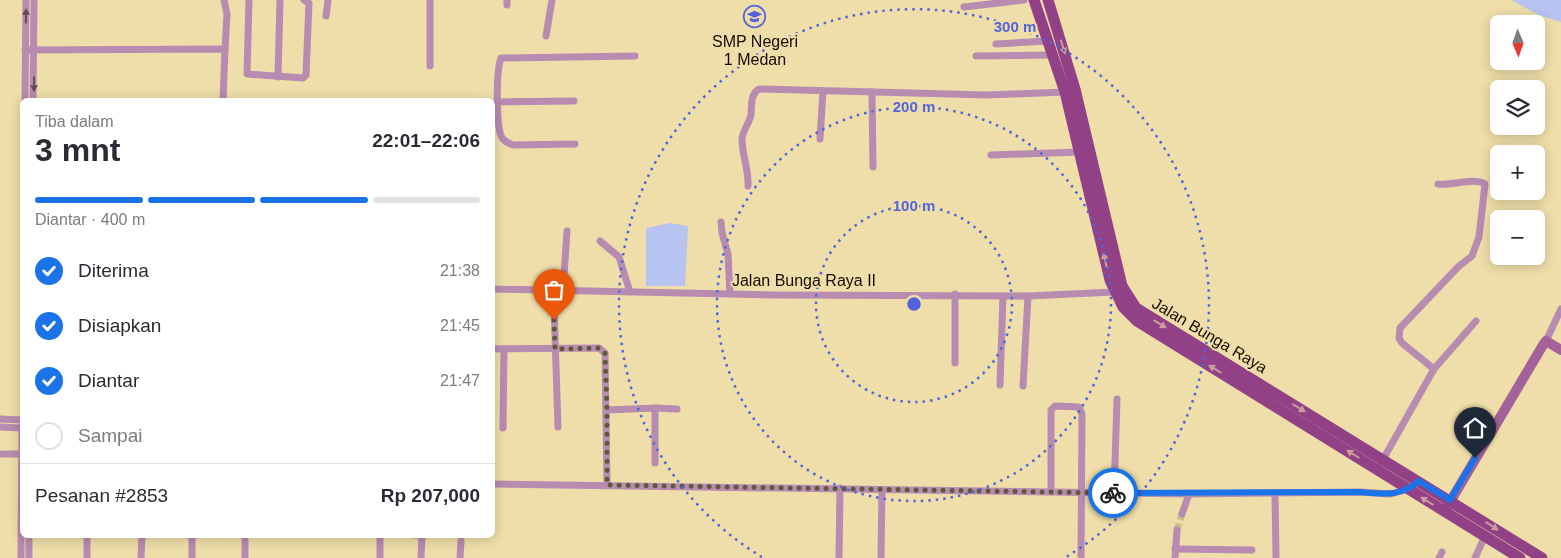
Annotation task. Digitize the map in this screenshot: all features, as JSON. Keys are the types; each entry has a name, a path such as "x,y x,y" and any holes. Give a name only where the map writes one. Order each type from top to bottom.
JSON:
{"main road":[{"name":"Jalan Bunga Raya","path":"1034,0 1085,159 1125,293 1130,302 1141,312 1272,398"},
{"name":"Jalan Bunga Raya","path":"1048,0 1076,89 1085,159 1114,292 1123,307 1137,321 1272,398 1380,464 1419,481 1542,558"},
{"path":"1445,512 1450,500 1546,341 1561,350"},
{"name":"Jalan Bunga Raya","path":"1380,464 1409,490 1520,558"}],"street":[{"path":"25,98 26,0"},
{"path":"34,0 34,98"},
{"path":"223,98 227,14 224,0"},
{"path":"249,0 247,74 303,78 306,75 309,2 304,0"},
{"path":"278,77 280,0"},
{"path":"326,16 328,0"},
{"path":"430,0 430,66"},
{"path":"546,36 552,0"},
{"path":"964,7 1024,0"},
{"path":"996,44 1048,41"},
{"path":"25,50 225,49"},
{"path":"976,56 1052,55"},
{"path":"575,144 513,145 505,141 496,123 500,60 502,56 635,56"},
{"path":"748,186 749,177 744,158 743,131 751,117 754,92 759,89 987,95 1064,92"},
{"path":"820,139 823,91"},
{"path":"872,92 872,166"},
{"path":"498,102 574,101"},
{"path":"991,155 1085,159"},
{"path":"1434,369 1402,343 1399,338 1400,328 1459,266 1472,256 1480,237 1486,188 1485,184 1480,181 1448,186 1438,184"},
{"path":"721,222 722,234 728,254 730,294"},
{"path":"563,291 567,232"},
{"path":"600,241 619,257 630,292"},
{"name":"Jalan Bunga Raya II","path":"495,289 730,294 955,294 1003,296 1114,292"},
{"path":"955,294 955,363"},
{"path":"1000,386 1003,296"},
{"path":"1023,386 1028,296"},
{"path":"554,305 558,427"},
{"path":"1546,341 1561,309"},
{"path":"1380,464 1434,369 1476,320"},
{"path":"495,349 599,348 605,353 607,485"},
{"path":"503,428 504,349"},
{"path":"1114,493 1117,399"},
{"path":"1051,492 1051,410 1055,406 1079,407 1082,414 1081,558"},
{"path":"654,463 655,408"},
{"path":"607,410 677,409"},
{"path":"0,419 20,420"},
{"path":"0,427 20,427"},
{"path":"2,454 20,454"},
{"path":"495,484 1081,493 1275,494 1360,492 1391,494 1409,490 1419,481"},
{"path":"839,558 840,488"},
{"path":"881,558 882,490"},
{"path":"1182,514 1189,494"},
{"path":"1275,494 1276,558"},
{"path":"1175,558 1177,530"},
{"path":"1475,558 1485,536"},
{"path":"21,538 21,558"},
{"path":"29,538 29,558"},
{"path":"87,538 87,558"},
{"path":"141,558 142,538"},
{"path":"192,538 192,558"},
{"path":"245,538 245,558"},
{"path":"380,538 380,558"},
{"path":"421,558 422,538"},
{"path":"460,558 461,540"},
{"path":"1175,549 1252,550"}],"water":[{"path":"1511,0 1561,0 1561,22 1545,17 1545,15 1539,15"},
{"path":"670,223 688,226 685,286 646,286 646,228"}],"tunnel":[{"path":"1177,530 1182,514"}],"way so far":[{"path":"554,320 555,349 599,348 605,353 607,485 1113,493"}],"place":[{"name":"SMP Negeri 1 Medan","path":"755,17"}],"route":[{"path":"1113,493 1360,492 1391,494 1409,490 1419,481 1450,500 1475,458"}]}
